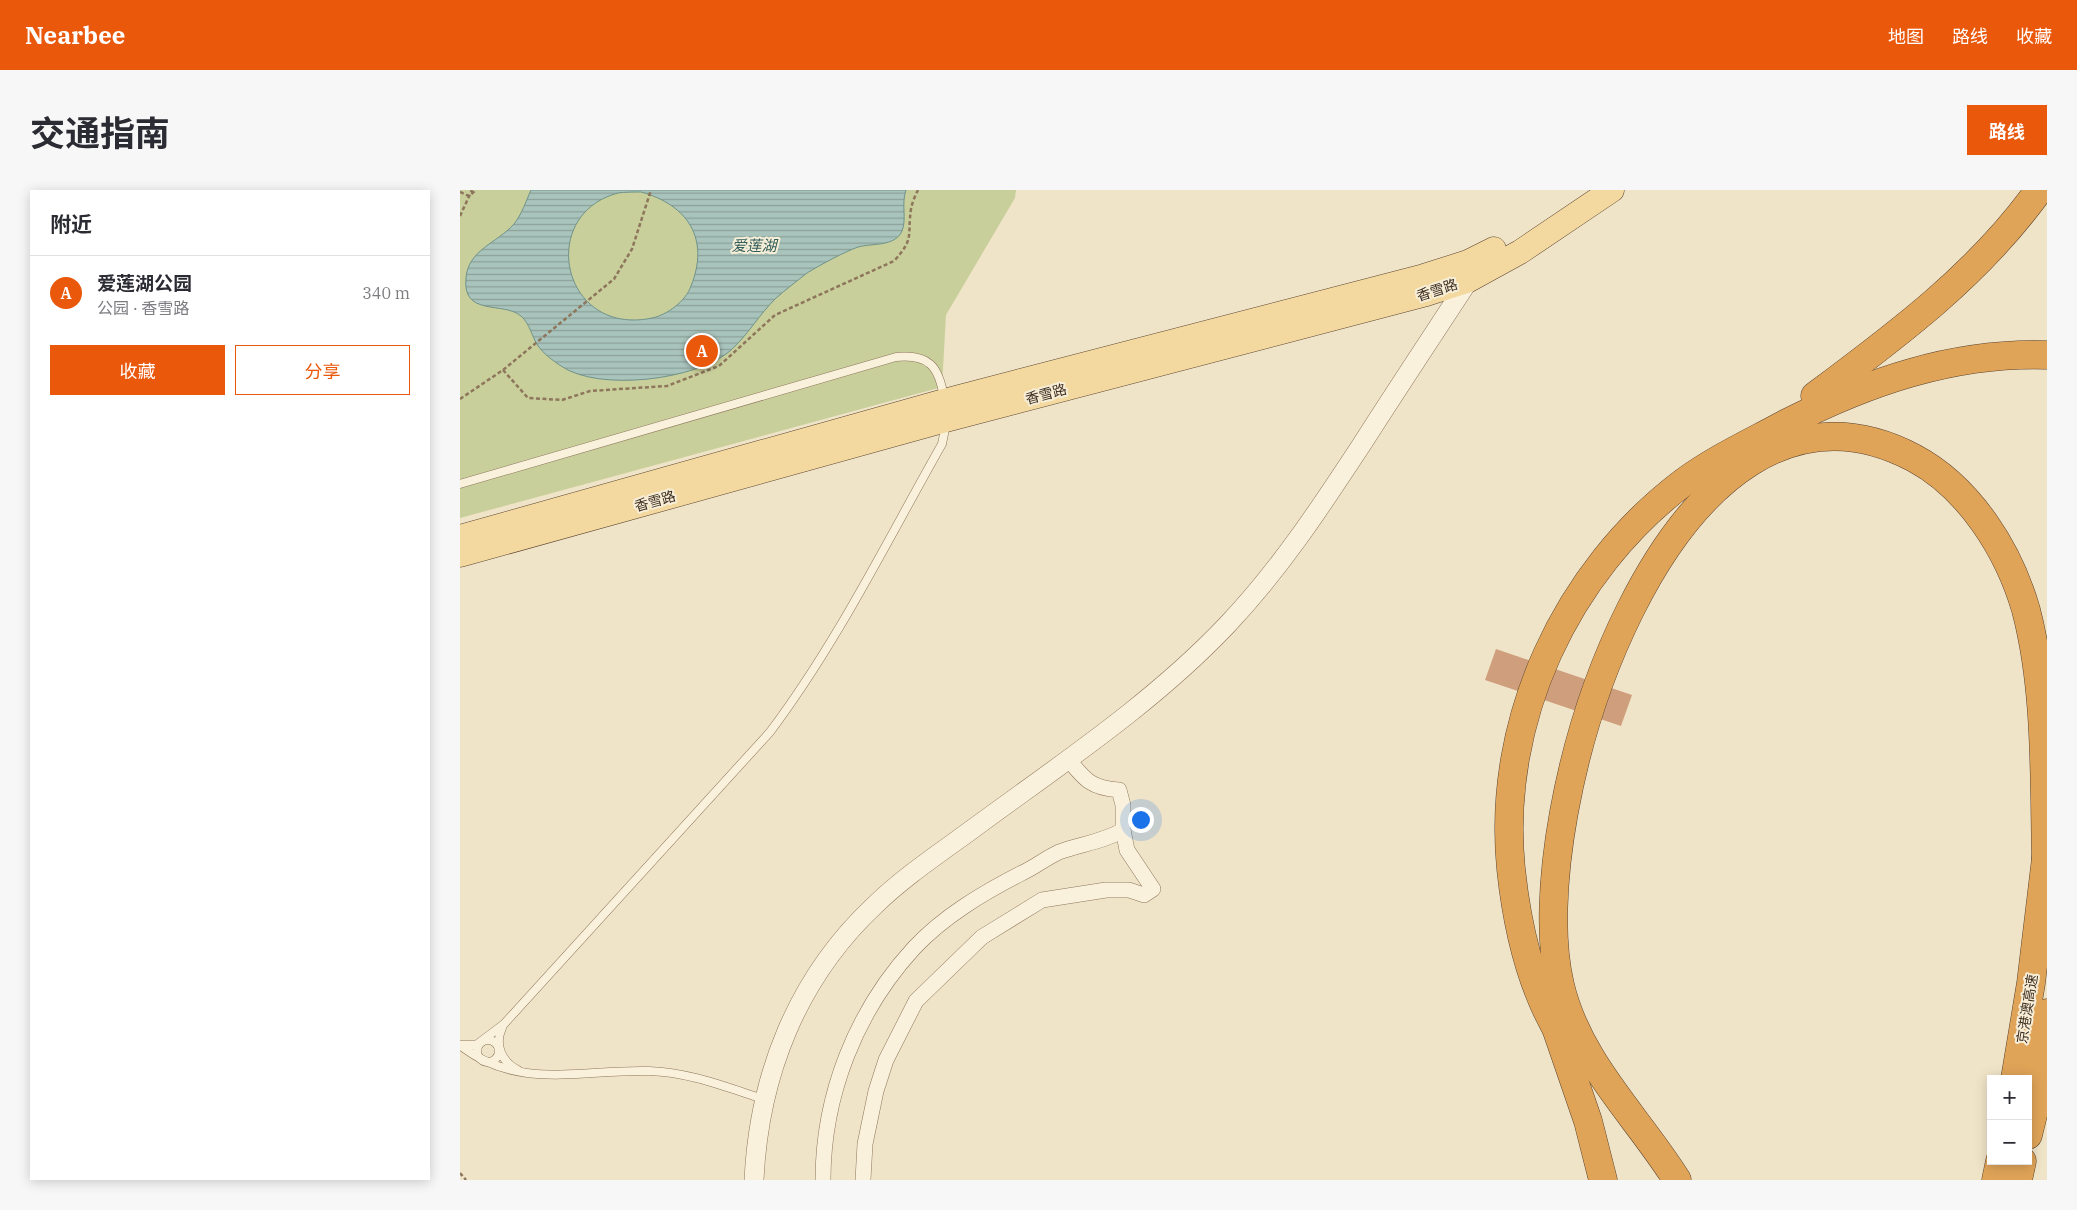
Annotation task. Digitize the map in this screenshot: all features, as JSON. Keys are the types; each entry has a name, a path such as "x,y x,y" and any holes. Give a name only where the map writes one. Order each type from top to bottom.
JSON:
{"highway":[{"path":"1688,1180 1660,1167 1602,1076 1576,1030 1566,1006 1556,971 1552,930 1558,848 1569,785 1580,740 1602,675 1628,615 1660,558 1690,516 1760,446 1945,294 1986,254 2039,190"},
{"path":"1760,446 1841,396 1901,375 1972,359 2047,355"},
{"path":"1603,1180 1588,1121 1556,1028 1543,1001 1524,945 1517,916 1510,858 1509,828 1514,769 1519,740 1535,683 1572,607 1603,561 1622,540 1684,483 1760,446 1868,400 1904,387 1966,373 2047,367"},
{"name":"京港澳高速","path":"1760,446 1816,439 1851,439 1886,446 1902,452 1933,470 1967,502 1982,520 2012,573 2030,628 2043,741 2046,855 2031,982 2034,1075"},
{"name":"京港澳高速","path":"2030,1120 2034,1075 2047,1013"},
{"path":"1556,1028 1600,1097 1660,1167 1677,1180"},
{"path":"1996,1180 1999,1165"},
{"path":"2018,1180 2021,1165"}],"main road":[{"name":"香雪路","path":"1469,271 1586,190"},
{"name":"香雪路","path":"460,555 945,411 1424,276 1469,271 1520,252 1612,190"},
{"name":"香雪路","path":"460,537 945,411"}],"street":[{"path":"754,1180 755,1153 763,1099 778,1050 799,1004 826,960 858,921 917,871 1131,712 1196,656 1226,626 1276,570 1298,541 1469,271"},
{"path":"863,1180 865,1144 876,1091 886,1060 916,1001 982,937 1042,900 1106,890 1129,890 1144,895 1152,889 1128,850 1123,830 1123,804 1119,790 1102,789 1086,781 1068,759"},
{"path":"823,1180 823,1160 828,1122 841,1070 865,1015 882,988 914,948 948,918 989,890 1058,852 1112,837 1123,830"}],"lane":[{"path":"460,484 896,357 910,356 922,358 932,364 942,387 945,411 942,444 796,696 770,732 504,1024 482,1042 471,1047 460,1045"},
{"path":"504,1024 498,1041 500,1048 507,1063 521,1072"},
{"path":"482,1042 493,1041 500,1048"},
{"path":"482,1042 477,1051 482,1060 498,1068 521,1072 563,1075 649,1070 674,1073 763,1099"},
{"path":"460,1045 488,1063 495,1061 499,1055 500,1048"}],"path":[{"path":"460,216 472,190"},
{"path":"469,196 476,190"},
{"path":"460,399 534,346 614,279 632,250 650,190"},
{"path":"503,370 528,398 562,400 590,391 667,386 719,366 775,315 894,261 905,249 910,237 911,209 918,190"},
{"path":"461,192 469,196"},
{"path":"460,1173 466,1180"}],"green space":[{"path":"460,190 1016,190 1015,198 946,315 942,387 460,518"}],"water":[{"name":"爱莲湖","path":"531,190 906,190 903,226 899,236 883,244 852,249 807,273 775,299 730,351 715,361 695,369 647,379 622,380 599,379 578,374 561,366 548,357 538,346 527,323 521,316 504,309 477,303 470,298 466,290 468,268 472,260 514,224 522,212","holes":["641,192 657,198 682,215 691,226 696,239 698,253 696,269 689,292 680,302 664,314 652,318 621,319 597,310 580,293 570,271 569,247 576,224 592,205 618,193"]}],"building":[{"path":"1496,649 1632,695 1621,726 1485,680"}],"place":[{"name":"爱莲湖公园","path":"702,351"}]}
